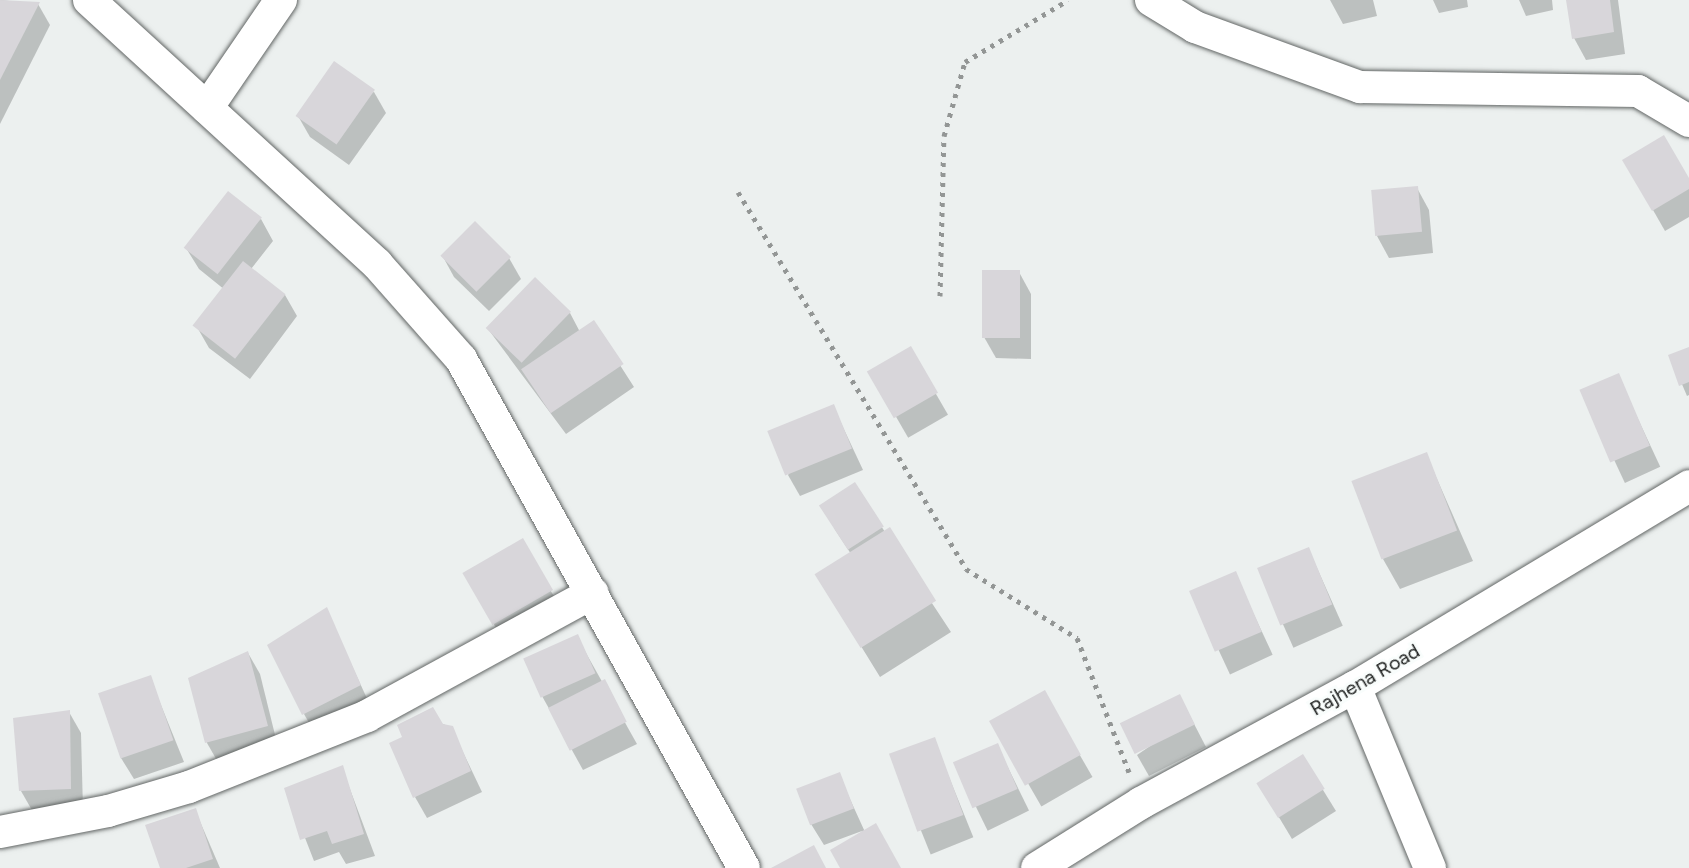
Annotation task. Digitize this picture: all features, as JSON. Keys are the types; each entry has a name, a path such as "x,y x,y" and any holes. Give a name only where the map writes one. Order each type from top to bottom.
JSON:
{"street":[{"path":"89,0 377,264 461,359 744,868"},
{"path":"207,108 281,0"},
{"path":"1151,0 1195,27 1360,87 1638,91 1689,121"},
{"name":"Rajhena Road","path":"1050,864 1141,803 1355,687 1689,486"},
{"path":"0,832 108,811 189,787 367,716 593,593"},
{"path":"1355,687 1430,868"}],"path":[{"path":"940,296 944,136 965,62 1068,0"},
{"path":"738,192 966,569 1077,638 1141,803"}],"building":[{"path":"0,0 40,2 0,80"},
{"path":"1566,0 1610,0 1614,32 1572,39"},
{"path":"334,61 375,90 337,145 296,116"},
{"path":"1664,135 1689,178 1689,189 1652,211 1622,160"},
{"path":"1418,186 1422,232 1375,236 1371,190"},
{"path":"228,191 262,217 218,274 184,248"},
{"path":"475,221 511,257 476,292 440,256"},
{"path":"243,261 286,294 235,359 193,326"},
{"path":"982,270 1020,270 1020,338 982,338"},
{"path":"535,277 571,312 522,363 486,328"},
{"path":"594,320 624,364 551,413 521,369"},
{"path":"911,346 938,393 894,418 867,372"},
{"path":"1689,347 1689,382 1679,386 1668,355"},
{"path":"1619,373 1650,446 1610,463 1579,390"},
{"path":"834,404 852,449 785,475 767,431"},
{"path":"1427,452 1457,530 1381,559 1351,481"},
{"path":"855,482 884,526 848,550 819,505"},
{"path":"890,527 936,601 861,648 815,574"},
{"path":"523,538 553,590 492,625 462,573"},
{"path":"1309,547 1332,604 1280,625 1257,568"},
{"path":"1236,571 1262,632 1215,652 1189,591"},
{"path":"327,607 361,685 302,715 267,645"},
{"path":"578,634 595,673 541,698 523,658"},
{"path":"248,651 268,726 205,743 188,678"},
{"path":"151,675 173,740 121,758 98,693"},
{"path":"605,679 627,722 570,751 548,708"},
{"path":"1045,690 1081,755 1025,786 989,721"},
{"path":"1180,694 1195,725 1135,754 1120,723"},
{"path":"433,707 443,724 453,726 471,771 413,798 389,743 402,737 397,725"},
{"path":"70,710 71,789 19,791 13,718"},
{"path":"935,737 963,815 917,832 889,754"},
{"path":"998,743 1018,789 972,808 953,762"},
{"path":"1303,754 1325,789 1278,818 1256,783"},
{"path":"343,765 364,834 332,844 327,831 300,840 284,788"},
{"path":"840,772 854,808 810,825 796,789"},
{"path":"196,808 213,859 186,868 160,868 145,825"},
{"path":"876,823 901,868 840,868 830,850"},
{"path":"814,845 826,868 771,868"}]}
